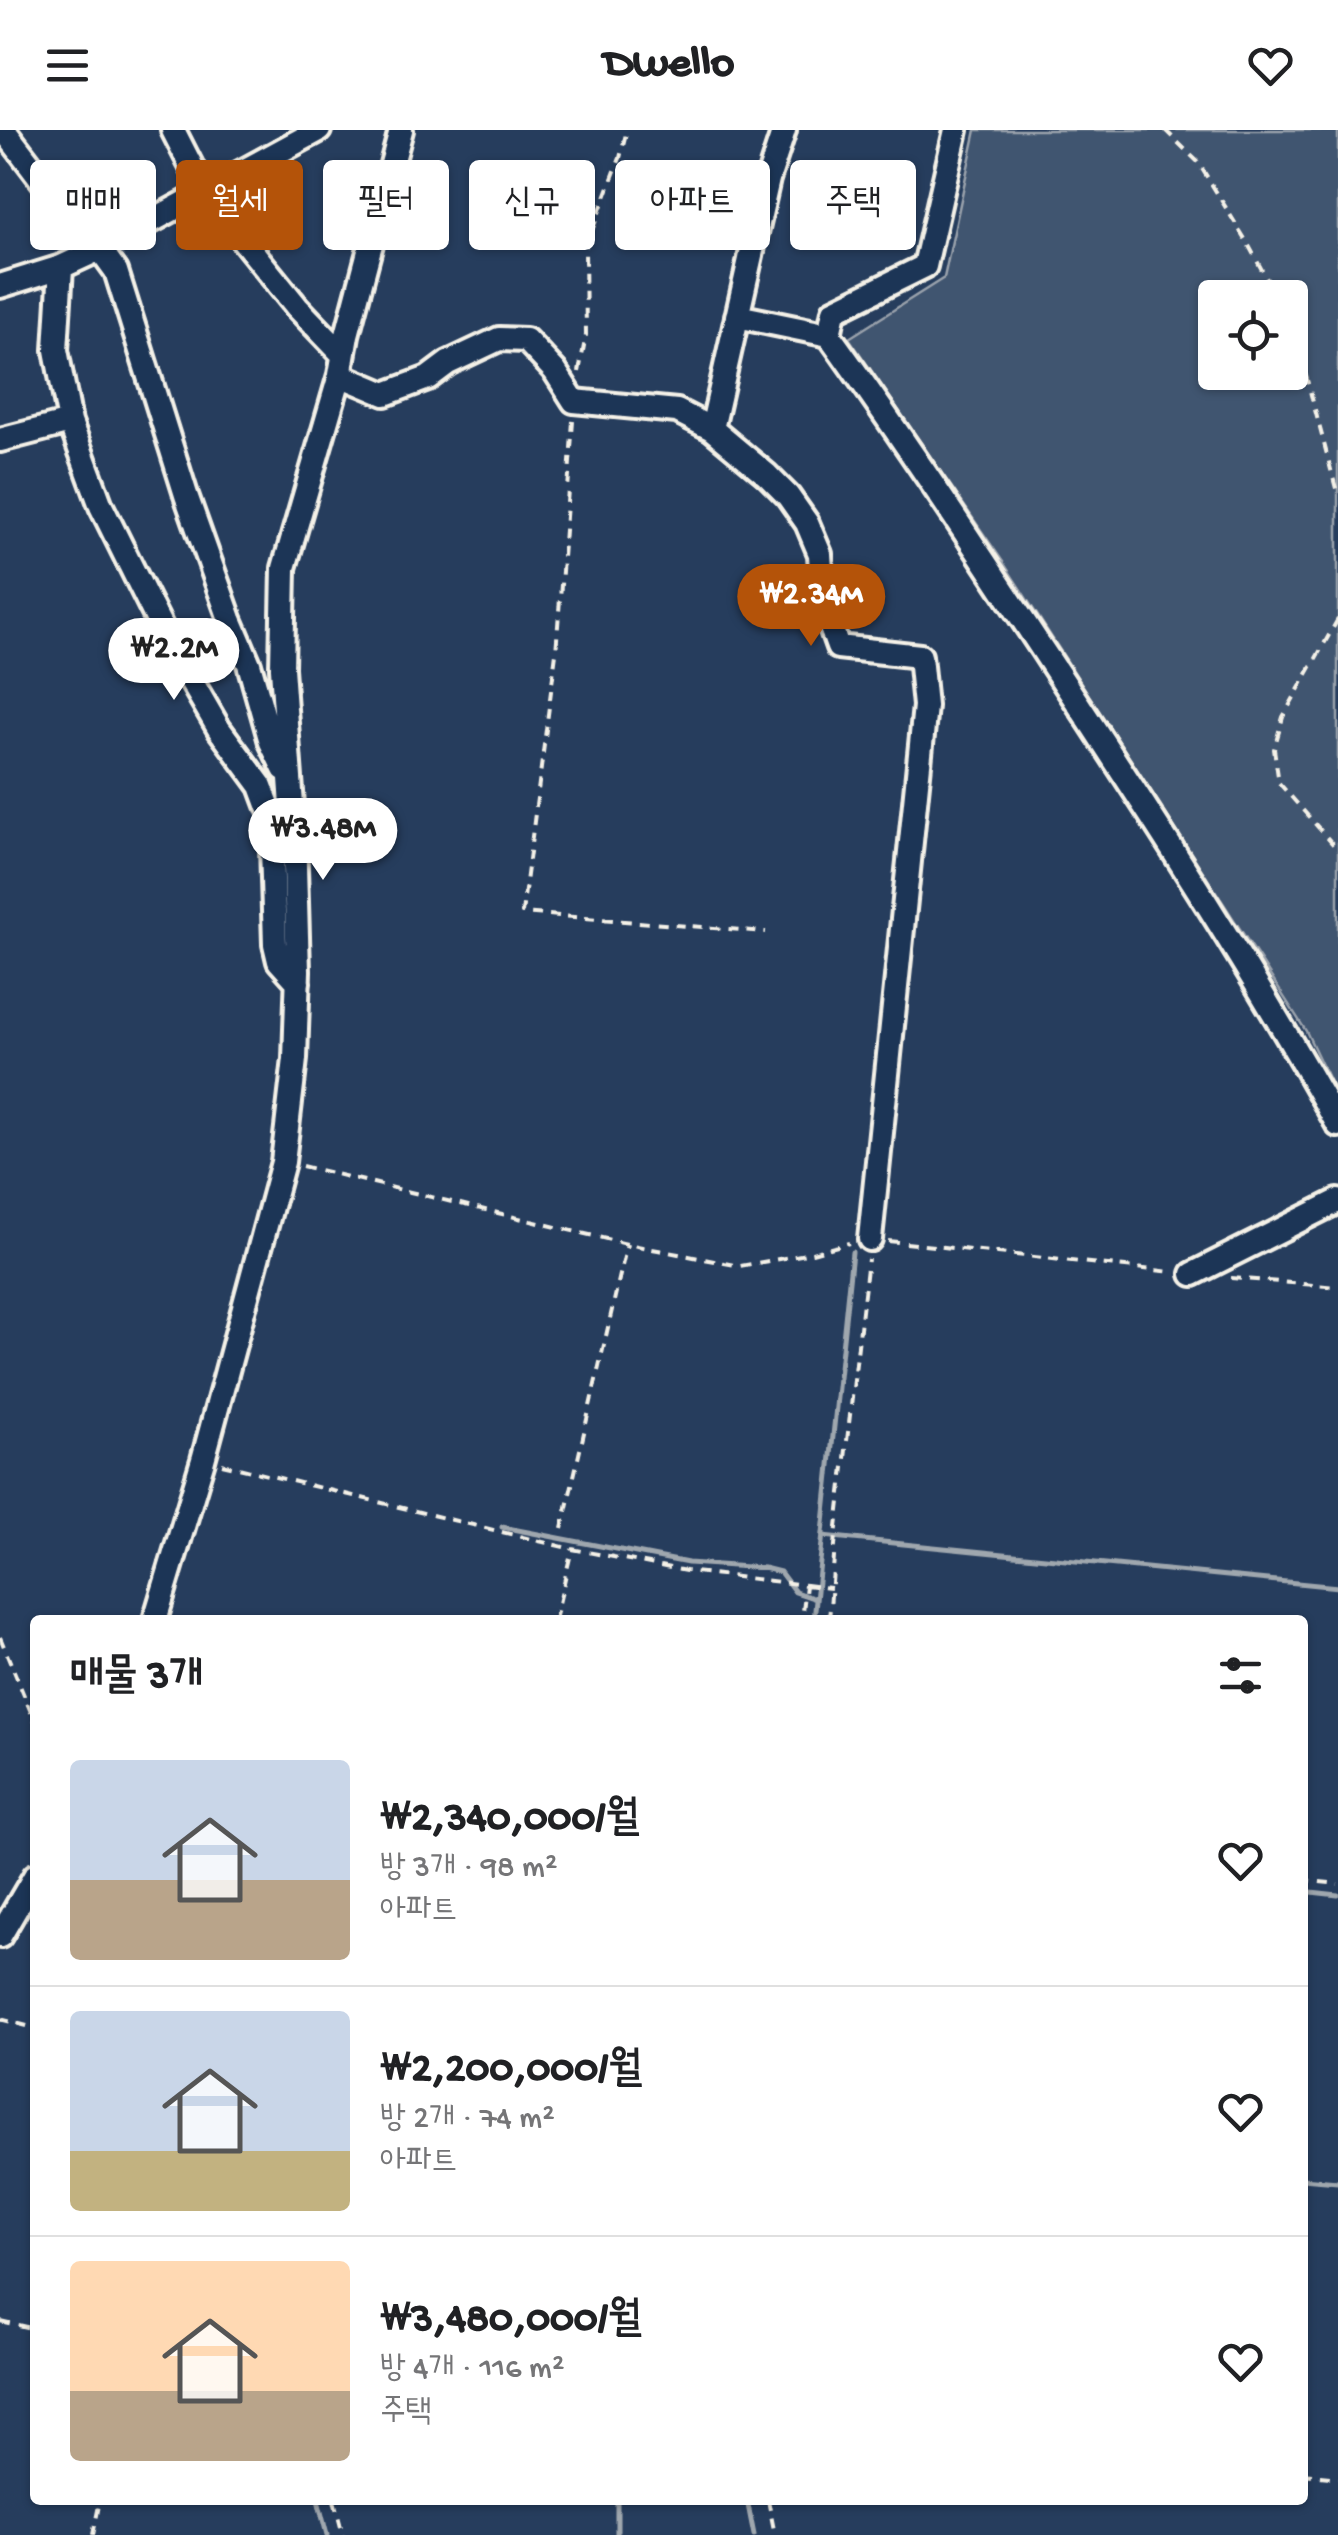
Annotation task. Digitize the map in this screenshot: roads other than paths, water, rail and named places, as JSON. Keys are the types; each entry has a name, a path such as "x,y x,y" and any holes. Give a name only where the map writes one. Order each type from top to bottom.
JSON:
{"street":[{"path":"4,130 30,164"},
{"path":"174,130 188,160"},
{"path":"264,160 318,130"},
{"path":"156,1615 203,1460 283,1162 298,982 282,668 284,568 342,365 401,130"},
{"path":"712,429 768,179 784,130"},
{"path":"830,335 834,311 925,266 956,130"},
{"path":"0,286 100,250 116,271 186,495 250,664 272,742 290,781"},
{"path":"250,250 342,365 385,394 428,378 448,363 499,339 526,340 556,371 574,400 677,410 712,429 788,496 807,523 820,554 823,605 838,647 920,656 925,706 860,1241"},
{"path":"61,267 56,350 70,422 100,506 167,639 219,729 261,786 272,813 275,944 279,961 298,982"},
{"path":"737,316 830,335 899,432 1152,817 1282,1024 1338,1125"},
{"path":"0,440 70,422"},
{"path":"1193,1274 1338,1201"},
{"path":"0,1936 30,1885"}],"waterway":[{"path":"815,1615 852,1252"},
{"path":"502,1527 688,1563 764,1568 780,1572 795,1592 816,1599"},
{"path":"823,1536 1338,1587"},
{"path":"1308,1892 1338,1895"},
{"path":"1308,2180 1338,2182"},
{"path":"319,2505 327,2535"},
{"path":"617,2505 617,2535"},
{"path":"748,2505 754,2535"}]}
